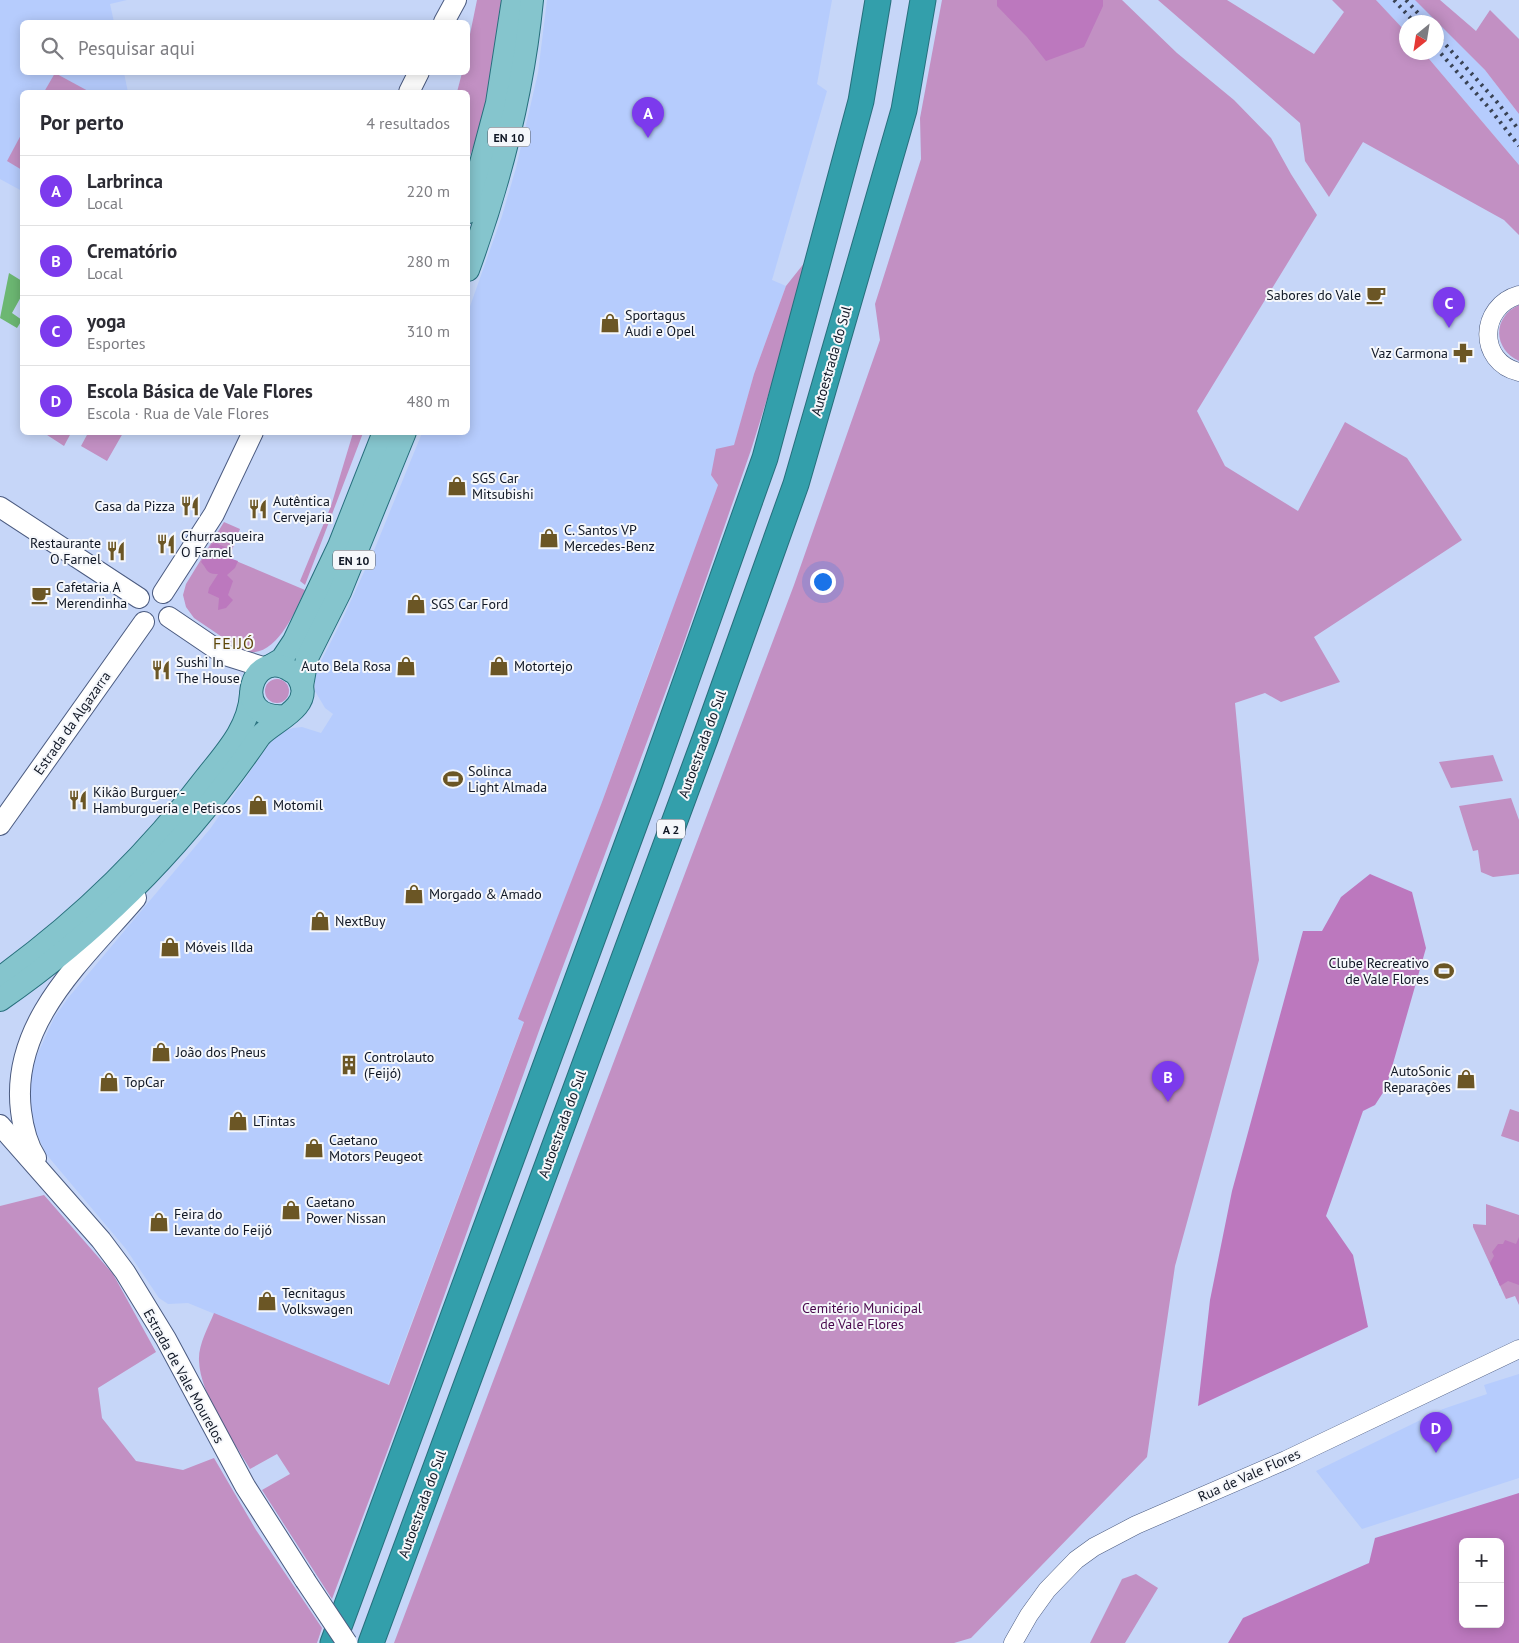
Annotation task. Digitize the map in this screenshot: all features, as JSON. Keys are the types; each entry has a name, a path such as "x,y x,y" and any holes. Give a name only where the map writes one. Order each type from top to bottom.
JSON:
{"highway":[{"name":"A 2","path":"333,1643 642,802 765,458 861,101 878,0"},
{"name":"Autoestrada do Sul","path":"372,1643 705,739 796,484 904,110 923,0"}],"main road":[{"path":"445,20 456,0"},
{"name":"EN 10","path":"470,204 497,103 506,58 512,0"},
{"name":"EN 10","path":"470,264 499,175 514,117 526,53 532,0"},
{"path":"410,90 418,75"},
{"path":"163,593 214,514 252,435"},
{"name":"EN 10","path":"268,667 287,653 311,607 346,528 383,435"},
{"name":"EN 10","path":"302,686 307,658 340,592 404,435"},
{"path":"0,507 139,598"},
{"path":"150,590 163,593 171,603 169,617 155,625 144,622 137,614 139,598 150,590"},
{"path":"169,617 225,655 239,670 251,691 254,704 261,711 270,716 284,716"},
{"name":"Estrada da Algazarra","path":"0,825 144,622"},
{"path":"61,1194 32,1152 24,1127 19,1090 22,1064 28,1042 39,1018 54,996 168,860 260,736 299,704 302,686 298,677 290,670 281,666 268,667 225,655"},
{"path":"0,978 86,909 158,836 235,739 247,718 251,691 257,674 268,667"},
{"path":"0,1000 65,953 103,919 175,845 228,780"},
{"name":"Estrada de Vale Mourelos","path":"0,1125 106,1246 133,1284 166,1340 245,1486 347,1643"}],"street":[{"path":"1519,295 1500,305 1492,315 1487,332 1491,350 1496,358 1502,365 1519,372"},
{"name":"Rua de Vale Flores","path":"1013,1643 1029,1615 1047,1590 1076,1560 1094,1547 1136,1525 1286,1460 1519,1350"}],"shaded area":[{"path":"0,0 127,0 110,4 114,20 20,20 20,75 124,75 128,90 20,90 20,190 0,179"},
{"path":"547,0 832,0 817,84 827,91 772,280 786,286 754,374 734,446 711,475 718,485 678,598 660,641 602,802 519,1019 524,1021 388,1385 188,1303 168,1304 159,1298 126,1249 46,1154 36,1132 29,1105 33,1064 54,1018 68,998 210,829 270,743 284,731 293,728 302,727 321,733 333,714 325,708 315,691 315,673 375,548 421,435 470,435 470,306 502,216 516,168 538,73"},
{"path":"997,0 1103,0 1103,6 1084,47 1046,61 1027,37 997,6"},
{"path":"1376,0 1416,0 1431,15 1399,15 1399,25"},
{"path":"1444,28 1485,70 1519,114 1519,165 1430,60 1444,60"},
{"path":"9,273 20,280 20,299 12,313 20,319 20,323 17,328 0,318"},
{"path":"216,543 227,548 229,558 238,561 235,568 227,575 233,581 228,595 233,600 226,608 218,610 219,598 208,593 218,574 209,572 201,562 212,544"},
{"path":"1370,874 1412,892 1426,948 1386,1088 1375,1105 1363,1111 1326,1216 1353,1255 1368,1327 1198,1406 1210,1300 1232,1191 1303,931 1322,931 1341,897"},
{"path":"1519,1237 1519,1285 1508,1281 1500,1286 1490,1263 1494,1256 1492,1252 1498,1244 1503,1244 1505,1240 1516,1244"},
{"path":"1519,1374 1519,1478 1362,1529 1316,1471 1443,1409 1487,1394 1484,1385"},
{"path":"1519,1493 1519,1643 1228,1643 1243,1618 1369,1563 1375,1538"}],"green space":[{"path":"477,0 501,0 501,14 482,124 470,156 470,90 458,90 461,75 470,75 470,34"},
{"name":"Cemitério Municipal de Vale Flores","path":"942,0 1122,0 1177,53 1234,100 1271,138 1317,215 1197,411 1225,466 1298,511 1345,422 1407,458 1462,540 1314,637 1340,682 1281,702 1265,693 1235,703 1259,960 1175,1266 1147,1457 971,1638 954,1643 394,1643 794,585 880,340 875,304 921,159 920,118"},
{"path":"1158,0 1227,0 1314,54 1344,12 1332,0 1376,0 1399,25 1399,60 1430,60 1519,165 1519,235 1504,220 1363,142 1329,197 1305,161 1300,123"},
{"path":"1415,0 1440,0 1476,31 1490,10 1519,39 1519,114 1485,70 1444,29 1444,15 1430,15"},
{"path":"54,75 59,75 86,90 45,90"},
{"path":"20,137 20,169 7,161"},
{"path":"813,252 751,450 682,648 540,1028 410,1391 332,1599 262,1490 290,1474 277,1454 250,1469 211,1402 205,1388 199,1361 204,1337 214,1313 389,1385 524,1022 518,1019 602,802 718,485 711,475 716,449 734,445 754,374 786,286"},
{"path":"1519,305 1519,361 1510,356 1504,349 1499,333 1504,317 1510,310"},
{"path":"47,435 70,435 64,446"},
{"path":"87,435 122,435 107,461 81,446"},
{"path":"352,435 362,435 305,585 300,581 331,506"},
{"path":"224,522 240,529 229,558 305,590 287,626 279,637 269,646 258,651 246,652 232,646 231,643 194,618 186,607 183,595 186,584"},
{"path":"277,679 286,682 289,691 286,700 277,703 268,700 265,691 268,682"},
{"path":"1493,755 1503,781 1451,788 1439,762"},
{"path":"1511,798 1519,820 1519,874 1493,877 1481,872 1478,850 1473,851 1459,806"},
{"path":"1510,1109 1519,1112 1519,1142 1501,1136"},
{"path":"44,1195 113,1274 156,1352 98,1388 102,1418 136,1461 183,1470 214,1458 256,1530 322,1628 317,1643 0,1643 0,1206"},
{"path":"1486,1204 1519,1215 1519,1305 1515,1296 1506,1299 1473,1227 1473,1224 1486,1225"},
{"path":"1136,1574 1158,1588 1125,1643 1090,1643 1122,1579"}],"railway":[{"path":"1394,0 1408,15"},
{"path":"1406,0 1420,15"},
{"path":"1444,43 1497,102 1519,130"},
{"path":"1444,57 1490,109 1519,146"}],"place":[{"name":"Larbrinca","path":"648,138"},
{"name":"Sabores do Vale","path":"1376,295"},
{"name":"Sportagus Audi e Opel","path":"610,323"},
{"name":"yoga","path":"1449,328"},
{"name":"Vaz Carmona","path":"1463,353"},
{"name":"SGS Car Mitsubishi","path":"457,486"},
{"name":"Casa da Pizza","path":"190,506"},
{"name":"Autêntica Cervejaria","path":"258,509"},
{"name":"C. Santos VP Mercedes-Benz","path":"549,538"},
{"name":"Churrasqueira O Farnel","path":"166,544"},
{"name":"Restaurante O Farnel","path":"116,551"},
{"name":"Cafetaria A Merendinha","path":"41,595"},
{"name":"SGS Car Ford","path":"416,604"},
{"name":"Auto Bela Rosa","path":"406,666"},
{"name":"Motortejo","path":"499,666"},
{"name":"Sushi In The House","path":"161,670"},
{"name":"Solinca Light Almada","path":"453,779"},
{"name":"Kikão Burguer - Hamburgueria e Petiscos","path":"78,800"},
{"name":"Motomil","path":"258,805"},
{"name":"Morgado & Amado","path":"414,894"},
{"name":"NextBuy","path":"320,921"},
{"name":"Móveis Ilda","path":"170,947"},
{"name":"Clube Recreativo de Vale Flores","path":"1444,971"},
{"name":"João dos Pneus","path":"161,1052"},
{"name":"Controlauto (Feijó)","path":"349,1065"},
{"name":"AutoSonic Reparações","path":"1466,1079"},
{"name":"TopCar","path":"109,1082"},
{"name":"Crematório","path":"1168,1102"},
{"name":"LTintas","path":"238,1121"},
{"name":"Caetano Motors Peugeot","path":"314,1148"},
{"name":"Caetano Power Nissan","path":"291,1210"},
{"name":"Feira do Levante do Feijó","path":"159,1222"},
{"name":"Tecnitagus Volkswagen","path":"267,1301"},
{"name":"Escola Básica de Vale Flores","path":"1436,1453"}],"district":[{"name":"FEIJÓ","path":"234,643"}]}
